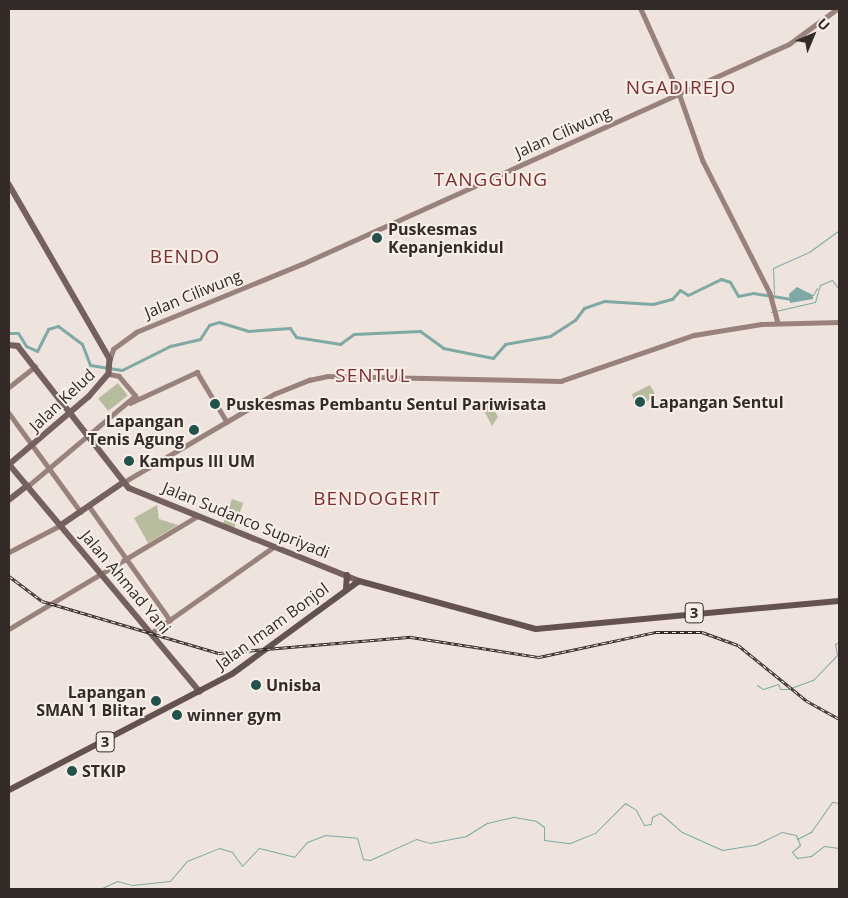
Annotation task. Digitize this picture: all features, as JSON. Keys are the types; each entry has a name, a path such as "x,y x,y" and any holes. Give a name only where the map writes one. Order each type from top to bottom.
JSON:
{"highway":[{"name":"Jalan Imam Bonjol","path":"200,692 235,672 347,582 359,581"},
{"name":"3","path":"359,581 508,624 549,628 839,601"},
{"name":"3","path":"9,790 200,692"}],"main road":[{"path":"641,9 679,93 693,134 717,191 771,295 778,323"},
{"name":"Jalan Ciliwung","path":"108,359 113,349 136,332 302,264 792,43 836,9"},
{"path":"9,184 108,359 109,373 118,376 137,398"},
{"path":"9,552 61,525 124,482 287,388 328,376 561,381 691,336 778,323 839,322"},
{"name":"Jalan Sudanco Supriyadi","path":"11,344 35,367 129,488 153,497 191,516 198,516 276,546 347,582 359,581"},
{"path":"9,387 35,367"},
{"path":"9,500 126,405 137,398 198,372 227,422"},
{"name":"Jalan Kelud","path":"10,466 71,413 109,373"},
{"path":"9,413 81,512"},
{"name":"Jalan Ahmad Yani","path":"10,466 152,632 200,692"},
{"path":"118,487 129,488"},
{"path":"89,506 170,620"},
{"path":"9,629 99,570 107,568 126,557 191,516"},
{"path":"152,632 276,546"}],"green space":[{"path":"118,383 128,396 108,411 98,398"},
{"name":"Lapangan Sentul","path":"650,385 656,396 636,408 632,394"},
{"path":"490,400 498,417 492,426 479,401"},
{"path":"232,499 243,503 234,528 223,523"},
{"path":"157,505 159,519 178,525 148,543 134,518"}],"water":[{"path":"797,287 813,295 813,299 790,303 789,294"}],"waterway":[{"path":"774,294 773,268 809,252 839,230"},
{"path":"9,333 18,333 26,346 37,351 48,329 58,326 82,344 90,365 122,370 170,346 200,339 209,325 219,322 248,331 290,328 296,337 340,344 354,334 420,331 443,348 493,358 505,344 550,336 575,320 584,308 604,301 653,304 672,299 680,290 688,295 721,279 730,282 738,296 753,293 790,299"},
{"path":"820,285 832,280 839,289"},
{"path":"771,312 815,302 820,285"},
{"path":"813,295 817,288"},
{"path":"757,685 763,689 778,684 780,689 788,689 813,680 837,655 835,644 839,642"},
{"path":"797,839 811,832 832,802 839,803"},
{"path":"100,889 117,881 132,885 170,881 187,861 219,848 232,852 242,866 259,848 294,857 307,842 325,835 357,838 363,859 370,860 416,839 430,843 466,836 487,823 514,817 536,821 544,827 544,840 570,843 595,833 625,803 636,810 644,825 651,824 652,817 660,813 682,832 722,850 755,845 782,832 796,835 800,845 792,852 797,858 811,856 824,846 839,848"}],"railway":[{"path":"9,576 42,601 219,653 411,637 539,657 656,632 702,632 738,645 807,701 839,719"}],"place":[{"name":"Puskesmas Kepanjenkidul","path":"377,238"},
{"name":"Lapangan Sentul","path":"640,402"},
{"name":"Puskesmas Pembantu Sentul Pariwisata","path":"215,404"},
{"name":"Lapangan Tenis Agung","path":"194,430"},
{"name":"Kampus III UM","path":"129,461"},
{"name":"Unisba","path":"256,685"},
{"name":"Lapangan SMAN 1 Blitar","path":"156,701"},
{"name":"winner gym","path":"177,715"},
{"name":"STKIP","path":"72,771"}],"district":[{"name":"NGADIREJO","path":"681,88"},
{"name":"TANGGUNG","path":"491,180"},
{"name":"BENDO","path":"185,257"},
{"name":"SENTUL","path":"373,376"},
{"name":"BENDOGERIT","path":"377,499"}]}
